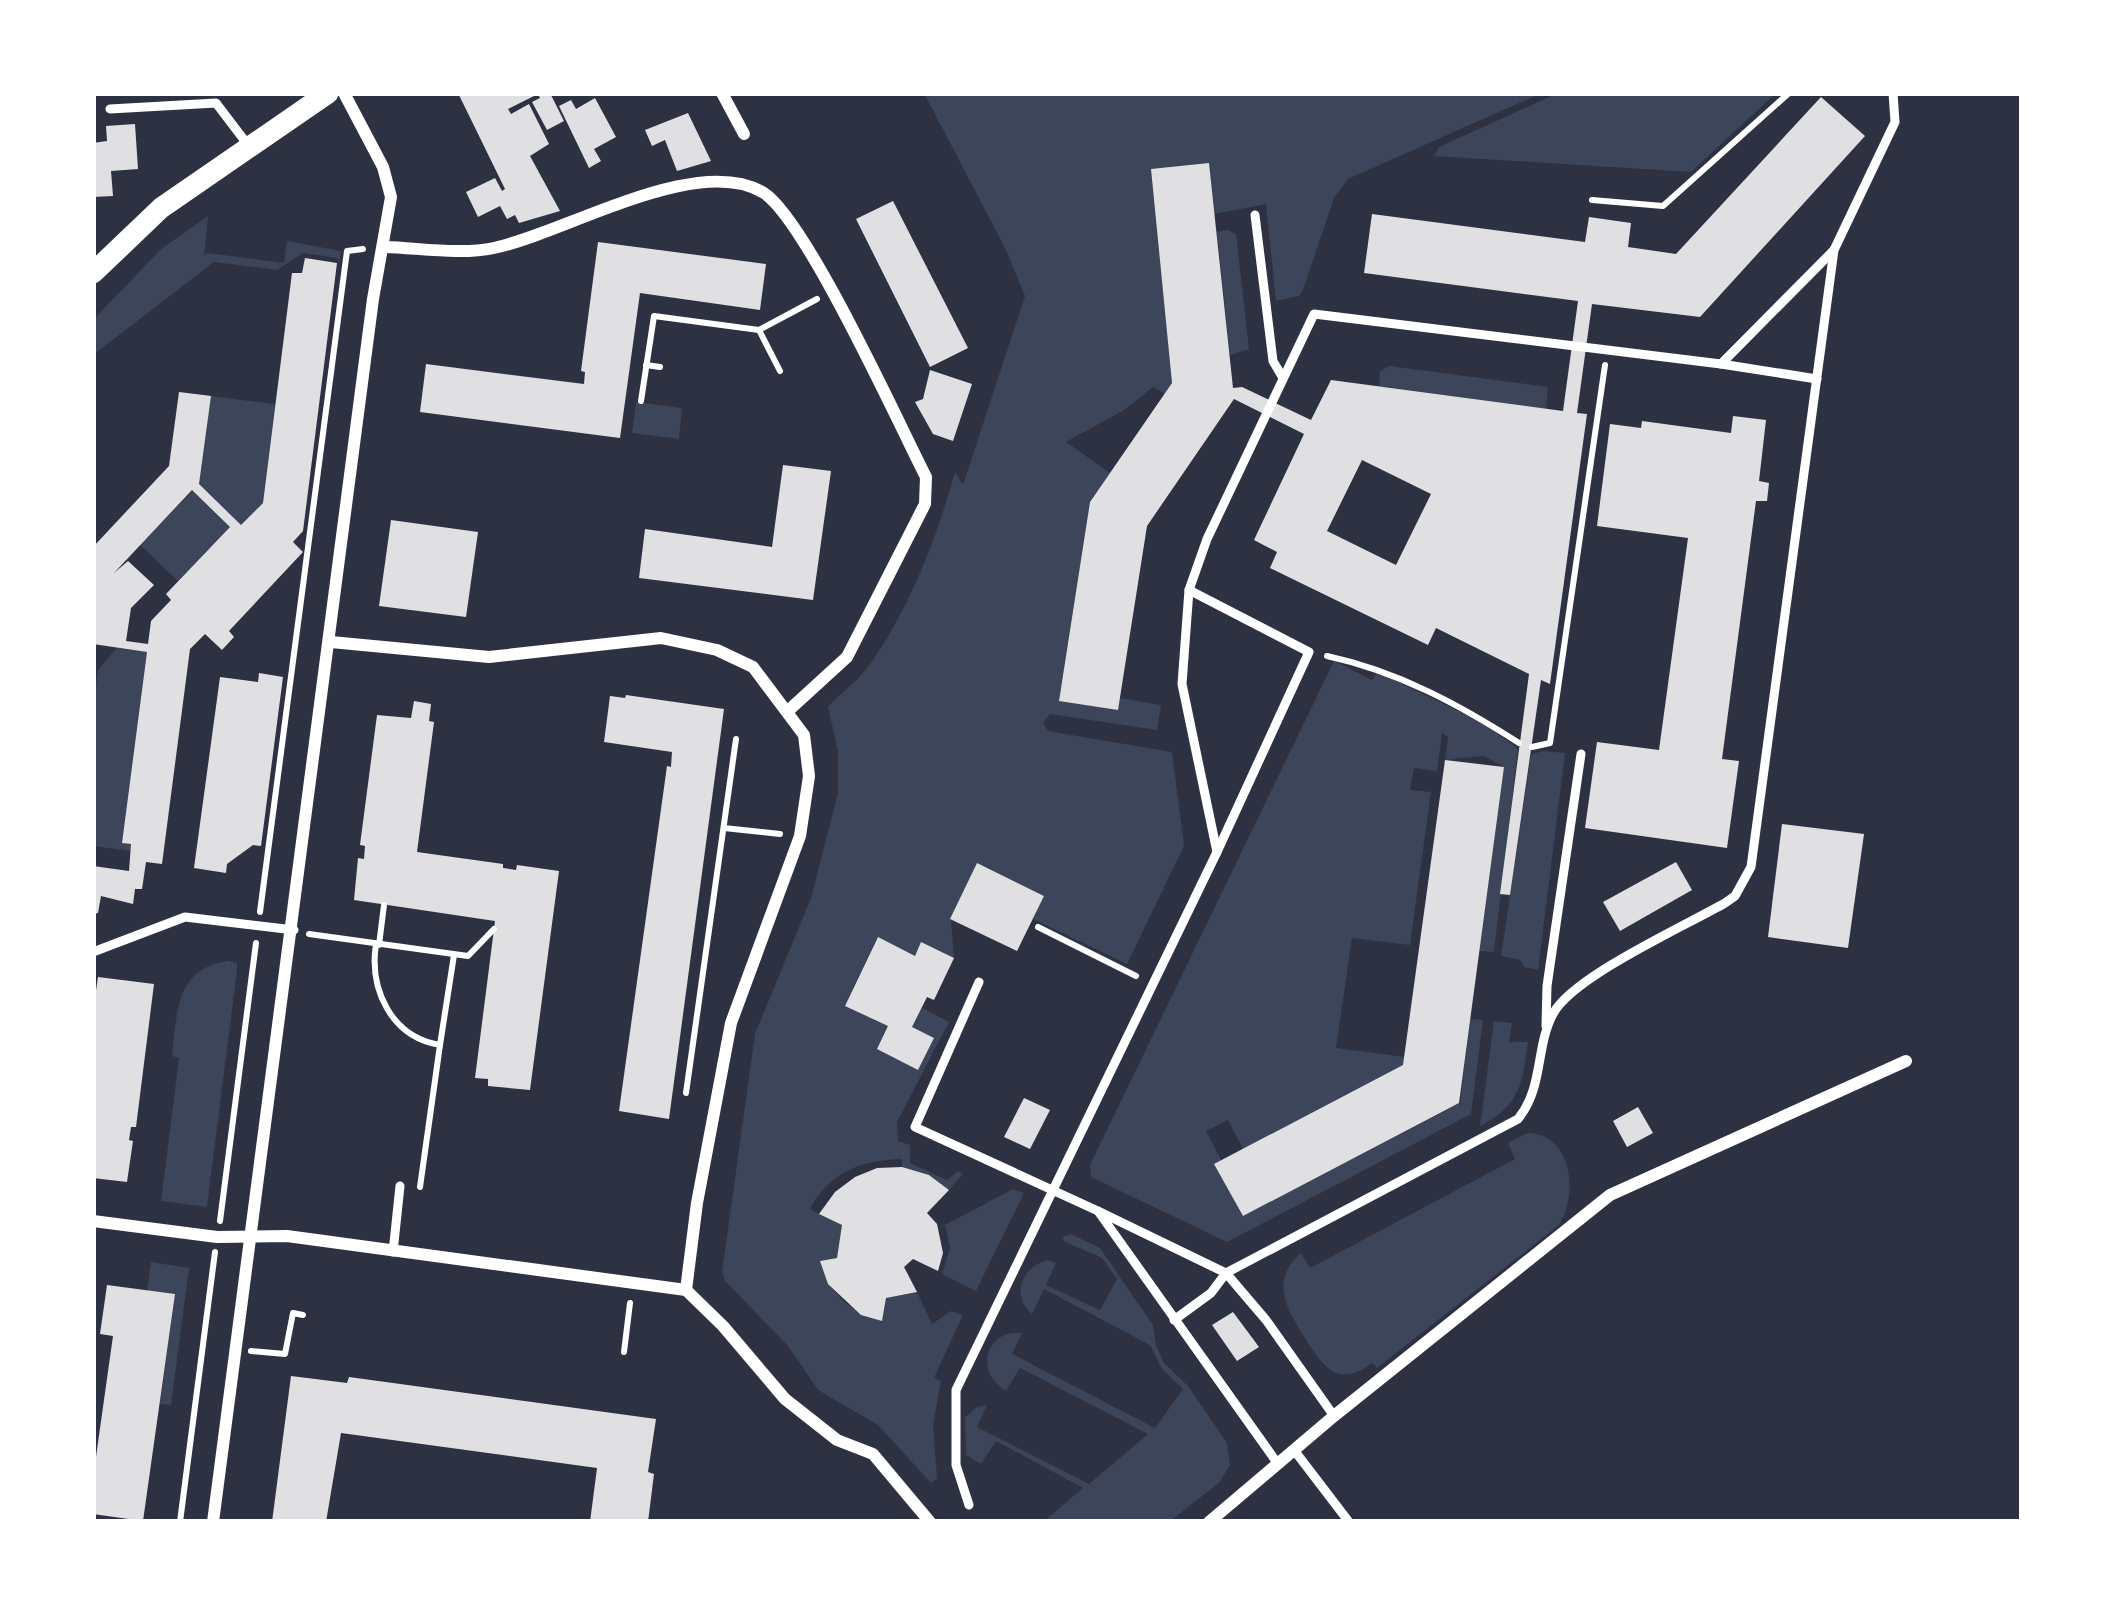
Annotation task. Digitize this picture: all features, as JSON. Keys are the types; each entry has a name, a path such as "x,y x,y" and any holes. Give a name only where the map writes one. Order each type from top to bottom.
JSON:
{"street":[{"path":"97,262 160,208 328,93"},
{"path":"213,1522 374,299 391,210 388,181 344,93"},
{"path":"722,93 745,134"},
{"path":"385,247 489,249 661,191 725,179 765,194 789,222 830,292 926,477 925,504 847,657 789,710"},
{"path":"331,642 489,657 661,638 717,650 753,667 804,735 809,776 800,836 731,1023 686,1290"},
{"path":"1209,1522 1610,1195 1906,1061"},
{"path":"93,1221 218,1238 287,1236 686,1290 785,1399 837,1440 873,1454 930,1522"}],"lane":[{"path":"1546,1031 1563,997 1725,903 1735,896 1751,867 1834,250 1895,122 1893,93"},
{"path":"110,109 216,103 248,145"},
{"path":"1256,215 1273,361 1283,378"},
{"path":"1721,364 1834,250"},
{"path":"1217,852 1182,684 1189,590 1207,538 1314,314 1817,379"},
{"path":"969,1505 956,1465 956,1390 1309,652 1189,590"},
{"path":"1174,1320 1210,1293 1226,1273 1518,1119 1535,1094 1546,1031 1547,986 1581,754"},
{"path":"93,952 185,917 294,930"},
{"path":"979,982 915,1127 1226,1273 1334,1416"},
{"path":"393,1252 400,1186"},
{"path":"1098,1211 1278,1464"},
{"path":"1294,1450 1349,1522"}],"path":[{"path":"1592,200 1663,206 1789,93"},
{"path":"180,1522 347,251 385,247"},
{"path":"641,401 654,316 759,330 830,292"},
{"path":"759,330 780,371"},
{"path":"1532,747 1550,743 1607,350"},
{"path":"646,365 660,367"},
{"path":"1309,652 1378,668 1519,743"},
{"path":"686,1093 736,739"},
{"path":"724,828 800,836"},
{"path":"384,905 374,980 389,1013 410,1033 440,1045"},
{"path":"1038,927 1150,982"},
{"path":"294,930 468,956 494,929"},
{"path":"420,1187 454,955"},
{"path":"624,1352 633,1282"},
{"path":"267,1352 285,1354 293,1313 303,1315"}],"shaded area":[{"path":"924,93 1542,93 1348,179 1334,198 1303,290 1299,296 1276,301 1266,204 1214,214 1209,163 1151,170 1172,383 1165,394 1153,387 1124,410 1066,442 1110,473 1090,502 1059,700 1117,710 1119,698 1161,705 1157,730 1050,714 1043,723 1048,731 1172,752 1184,846 1127,964 1033,919 1043,895 977,864 951,919 954,958 922,943 915,956 877,938 845,1005 888,1026 918,1069 934,1039 912,1027 922,1008 949,1022 897,1122 898,1141 910,1145 910,1163 947,1180 958,1171 963,1174 949,1190 929,1175 902,1167 902,1159 873,1162 837,1177 810,1209 842,1225 837,1258 820,1261 835,1292 850,1306 882,1321 886,1298 917,1292 932,1324 951,1311 963,1315 934,1378 941,1381 933,1425 937,1478 931,1483 878,1425 818,1390 788,1346 725,1281 722,1272 755,1034 811,898 838,793 838,751 828,707 863,673 896,623 930,548 955,472 963,485 1025,296"},
{"path":"1558,93 1776,93 1691,172 1434,156 1439,147"},
{"path":"208,216 204,256 284,263 287,241 341,251 339,264 337,258 303,253 277,270 214,262 93,355 93,320 161,249"},
{"path":"1217,232 1236,234 1249,349 1230,355"},
{"path":"1389,366 1548,387 1546,409 1379,386 1380,371"},
{"path":"211,396 275,404 263,503 236,531 230,527 178,581 140,545 199,484"},
{"path":"636,402 682,408 679,439 632,433"},
{"path":"117,648 147,652 122,842 131,844 131,851 93,846 93,707 98,670"},
{"path":"1334,661 1372,680 1377,672 1484,723 1518,749 1494,952 1479,951 1504,767 1484,756 1445,760 1448,737 1442,733 1437,771 1414,768 1410,790 1431,792 1410,945 1352,938 1336,1048 1405,1057 1403,1065 1243,1149 1228,1120 1206,1131 1221,1160 1215,1165 1243,1216 1460,1103 1470,1019 1483,1020 1471,1114 1227,1242 1091,1177 1090,1165"},
{"path":"1565,753 1538,970 1501,956 1531,755"},
{"path":"228,961 237,963 237,970 207,1207 161,1201 179,1058 172,1056 178,1009 188,983 198,973"},
{"path":"1494,1021 1512,1023 1509,1042 1528,1042 1512,1101 1480,1126"},
{"path":"1527,1133 1554,1143 1567,1167 1569,1198 1559,1225 1377,1368 1372,1363 1341,1374 1325,1366 1287,1305 1284,1284 1291,1263 1301,1253 1310,1268 1515,1159 1508,1143"},
{"path":"1013,1189 1024,1193 976,1291 942,1274 950,1248 945,1225"},
{"path":"1071,1234 1100,1248 1153,1325 1164,1363 1188,1386 1227,1443 1230,1465 1220,1482 1169,1522 1043,1522 1083,1488 996,1441 981,1464 966,1455 965,1417 987,1405 977,1427 1089,1484 1148,1434 1020,1368 1006,1391 987,1364 992,1345 1009,1334 1022,1333 1012,1354 1155,1428 1183,1389 1162,1369 1150,1345 1044,1289 1032,1314 1025,1306 1022,1282 1031,1268 1048,1260 1056,1263 1046,1285 1100,1310 1117,1279 1102,1258 1065,1242 1062,1237"},
{"path":"151,1262 189,1268 171,1405 160,1404 175,1295 147,1291"}],"building":[{"path":"458,93 550,93 564,121 547,130 532,102 540,98 538,94 508,109 511,114 529,104 549,144 530,156 560,211 519,223 515,215 507,219 500,206 478,217 466,192 495,178 505,189"},
{"path":"1821,97 1865,136 1700,317 1592,304 1577,413 1587,414 1550,684 1541,680 1510,895 1500,894 1529,674 1436,628 1428,645 1270,568 1277,552 1254,540 1304,434 1234,399 1147,526 1118,710 1059,701 1090,502 1172,383 1151,169 1209,163 1233,388 1242,387 1311,420 1331,380 1563,411 1578,301 1364,273 1372,214 1585,242 1589,217 1631,223 1628,247 1676,254","holes":["1362,460 1431,494 1396,565 1327,531"]},
{"path":"595,98 616,137 594,149 601,161 589,168 559,106 571,100 576,109"},
{"path":"688,113 711,161 677,171 665,140 652,146 645,130"},
{"path":"135,124 138,169 111,171 113,196 93,197 93,143 107,141 106,126"},
{"path":"893,201 968,348 930,367 856,219"},
{"path":"598,242 766,264 760,310 640,293 620,438 420,412 426,364 584,384 585,372 581,371"},
{"path":"305,258 337,263 303,531 293,542 303,552 229,631 234,637 222,650 205,634 190,649 162,864 146,862 142,889 135,889 133,904 101,896 98,913 93,914 93,866 129,871 131,844 122,843 147,652 93,644 93,547 169,466 179,392 211,396 199,484 241,525 263,503 292,273 302,273","holes":["192,490 230,527 166,594 171,600 151,621 148,644 126,641 131,608 154,585 128,561 114,573"]},
{"path":"930,370 972,384 953,441 933,434 915,402 923,399"},
{"path":"1733,416 1766,420 1759,481 1769,483 1767,501 1756,501 1722,759 1739,761 1727,848 1585,828 1597,742 1659,750 1688,538 1597,526 1610,424 1641,428 1642,421 1731,433"},
{"path":"783,465 831,471 813,600 639,578 645,529 772,547"},
{"path":"391,520 478,532 466,617 379,606"},
{"path":"259,673 283,677 261,846 253,845 227,864 226,873 194,868 220,677 258,682"},
{"path":"610,696 724,709 669,1119 619,1111 672,752 604,742"},
{"path":"414,701 431,704 429,721 434,722 417,852 516,870 517,865 559,871 530,1090 488,1086 488,1079 475,1078 495,921 354,900 358,858 364,859 365,846 360,845 377,715 411,718"},
{"path":"1445,760 1504,767 1459,1103 1243,1216 1214,1164 1403,1065"},
{"path":"1782,824 1864,834 1848,948 1768,937"},
{"path":"1676,862 1692,890 1620,931 1603,902"},
{"path":"977,863 1044,896 1017,951 950,919"},
{"path":"878,937 915,956 921,942 954,958 934,1000 927,997 912,1027 934,1038 918,1070 877,1049 888,1026 845,1006"},
{"path":"98,977 154,984 136,1127 131,1127 129,1140 133,1141 127,1182 93,1178 93,1011"},
{"path":"1024,1098 1050,1110 1030,1149 1004,1137"},
{"path":"1638,1107 1653,1133 1627,1147 1613,1121"},
{"path":"902,1167 929,1175 949,1190 927,1213 937,1224 943,1253 938,1271 913,1259 904,1267 917,1292 886,1298 882,1321 861,1315 828,1284 820,1261 837,1258 842,1225 819,1214 835,1192 855,1177 877,1168"},
{"path":"107,1285 175,1294 143,1521 93,1514 93,1478 113,1336 100,1334"},
{"path":"1233,1312 1259,1347 1237,1361 1212,1325"},
{"path":"291,1376 347,1383 349,1377 656,1419 648,1472 654,1474 648,1522 590,1522 597,1468 341,1433 326,1522 272,1522"}]}
